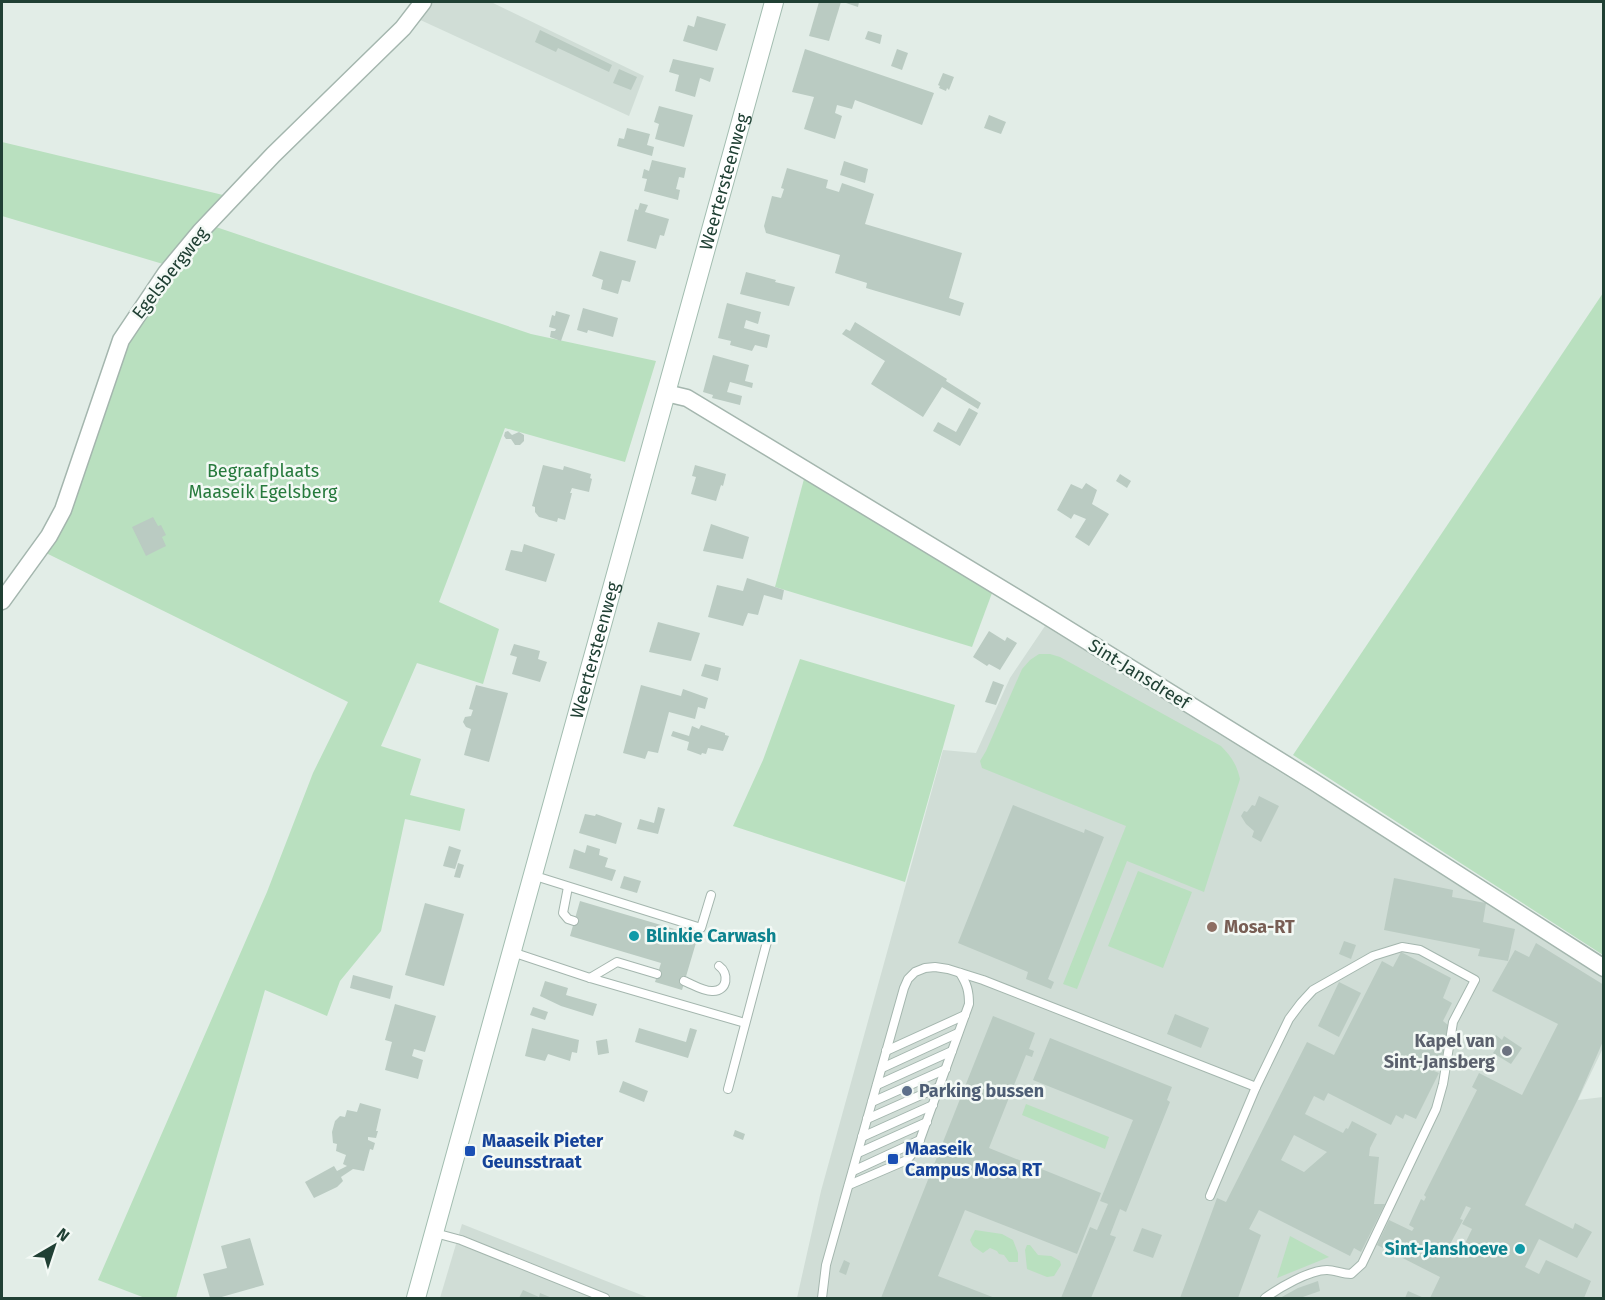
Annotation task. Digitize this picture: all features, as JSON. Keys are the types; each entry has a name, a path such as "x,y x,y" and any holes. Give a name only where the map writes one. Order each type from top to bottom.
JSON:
{"main road":[{"name":"Weertersteenweg","path":"416,1299 774,2"}],"street":[{"name":"Egelsbergweg","path":"2,601 49,536 63,510 121,340 166,273 200,232 273,155 404,28 423,2"},
{"name":"Sint-Jansdreef","path":"666,393 687,398 1045,615 1314,782 1604,968"}],"lane":[{"path":"532,875 701,928 711,895"},
{"path":"568,887 563,913 566,918 574,921"},
{"path":"728,1089 768,938"},
{"path":"1210,1196 1256,1087 1289,1019 1301,1003 1320,986 1374,956 1402,947 1420,950 1475,980 1453,1022 1442,1090 1436,1109 1362,1264 1350,1274 1320,1270 1277,1290 1265,1299"},
{"path":"511,952 590,978 745,1023"},
{"path":"590,978 617,962 657,974"},
{"path":"684,981 710,991 720,990 726,977 724,970 719,966"},
{"path":"822,1299 826,1265 886,1051 904,988 908,979 915,972 935,967 983,980 1256,1087"},
{"path":"849,1185 907,1160 915,1152 969,1004 966,982 959,973"},
{"path":"886,1051 965,1015"},
{"path":"882,1068 958,1033"},
{"path":"877,1085 952,1051"},
{"path":"872,1102 946,1069"},
{"path":"867,1119 939,1087"},
{"path":"862,1137 933,1104"},
{"path":"858,1154 927,1122"},
{"path":"853,1171 920,1140"},
{"path":"435,1233 461,1240 605,1299"}],"shaded area":[{"path":"427,2 491,2 644,76 629,116 416,18"},
{"name":"Mosa-RT","path":"1045,626 1603,973 1603,1048 1578,1100 1603,1097 1603,1298 797,1298 821,1191 943,750 976,753 1010,678"},
{"path":"462,1224 649,1298 440,1298"}],"green space":[{"path":"2,142 223,195 163,264 2,216"},
{"name":"Begraafplaats Maaseik Egelsberg","path":"216,227 531,334 656,361 625,462 505,428 439,602 499,629 483,684 417,663 381,746 421,759 410,795 465,809 460,831 405,819 381,931 340,981 327,1016 265,990 176,1298 145,1298 98,1280 267,892 313,773 348,702 46,553 124,350 169,275"},
{"path":"1603,293 1604,955 1293,755"},
{"path":"804,479 992,593 972,647 775,587"},
{"path":"1039,654 1060,657 1221,746 1233,761 1240,779 1204,892 1127,861 1077,989 1063,984 1126,826 982,768 980,761 1022,669"},
{"path":"800,659 955,705 905,882 733,826 763,760"},
{"path":"1138,871 1192,892 1163,968 1108,946"},
{"path":"1026,1104 1109,1137 1105,1149 1022,1115"},
{"path":"975,1230 1002,1234 1013,1240 1018,1253 1018,1262 1009,1262 1004,1255 990,1248 983,1253 973,1246 970,1240"},
{"path":"1290,1236 1329,1257 1277,1278"},
{"path":"1027,1245 1030,1245 1038,1255 1051,1256 1060,1261 1061,1265 1054,1276 1047,1277 1027,1269 1025,1250"}],"building":[{"path":"819,2 841,2 829,41 809,36"},
{"path":"843,2 859,2 858,7"},
{"path":"697,16 726,24 717,51 683,41 688,25 694,27"},
{"path":"540,30 612,65 609,72 558,48 556,52 535,42"},
{"path":"868,31 882,35 880,44 865,39"},
{"path":"805,49 934,93 922,125 855,100 852,109 837,105 835,113 842,116 835,139 804,129 814,97 792,92"},
{"path":"897,49 908,53 902,70 891,66"},
{"path":"673,59 714,68 710,82 700,78 695,97 675,91 679,75 669,72"},
{"path":"619,69 637,77 631,90 613,83"},
{"path":"943,73 954,77 949,90 947,88 946,91 938,85"},
{"path":"659,106 693,115 684,147 655,139 659,124 654,122"},
{"path":"989,115 1006,122 1001,134 984,128"},
{"path":"627,128 650,134 647,145 654,147 652,156 617,146 619,138 624,139"},
{"path":"652,160 686,168 684,178 679,177 676,189 680,190 678,200 644,191 647,179 642,178 644,169 649,171"},
{"path":"844,161 868,169 865,183 840,175"},
{"path":"787,168 828,180 826,188 839,192 842,183 874,194 865,224 962,253 949,298 964,303 960,316 866,288 867,283 835,273 840,255 766,233 764,226 772,196 781,198 784,189 781,188"},
{"path":"640,203 648,205 645,212 669,219 664,236 660,235 656,249 627,241 635,209 638,210"},
{"path":"600,251 636,261 630,282 622,280 618,294 601,289 603,280 592,276"},
{"path":"746,272 795,287 789,306 740,294"},
{"path":"727,303 761,312 758,324 746,320 744,328 770,335 767,348 755,345 752,351 730,345 731,341 718,338"},
{"path":"583,308 618,318 613,337 588,330 587,333 577,330"},
{"path":"556,311 570,315 561,341 550,337 551,331 556,329 549,327 552,315 555,316"},
{"path":"855,322 947,379 946,381 981,403 978,409 942,387 923,417 871,384 885,361 842,334 846,329 850,331"},
{"path":"713,355 749,365 745,381 753,383 752,388 730,382 727,392 742,396 740,405 712,398 713,395 703,392"},
{"path":"969,408 978,413 960,446 933,431 938,422 956,432"},
{"path":"508,431 512,435 519,432 524,435 524,441 520,445 515,445 511,439 506,439 504,436"},
{"path":"543,465 563,470 564,466 591,474 589,492 572,488 565,520 558,518 557,522 539,517 535,512 535,507 532,506"},
{"path":"695,465 726,474 716,501 691,494 696,477 692,476"},
{"path":"1120,474 1131,481 1127,488 1116,481"},
{"path":"1086,483 1097,490 1092,504 1109,514 1089,546 1075,537 1086,519 1074,514 1071,519 1057,510 1071,484 1082,489"},
{"path":"153,517 158,526 161,525 166,535 162,537 166,546 146,556 132,527"},
{"path":"711,524 749,537 743,559 703,551"},
{"path":"524,544 555,554 546,582 505,570 511,550 522,552"},
{"path":"747,578 784,590 782,600 764,595 758,615 748,613 743,626 708,617 717,585 743,591"},
{"path":"658,622 700,633 691,661 649,652"},
{"path":"989,631 1005,641 1007,637 1017,643 1000,670 989,664 987,666 973,657"},
{"path":"514,644 540,651 538,659 547,662 540,682 512,674 517,657 510,655"},
{"path":"705,664 721,668 718,681 701,676"},
{"path":"993,681 1004,685 996,705 985,702"},
{"path":"476,685 508,693 489,762 464,755 471,729 463,722 465,717 471,716 473,710 469,709"},
{"path":"641,685 681,696 683,689 708,698 705,709 698,707 695,719 669,712 658,753 648,751 645,759 623,753"},
{"path":"701,725 729,736 723,751 708,748 706,754 701,755 687,750 689,742 671,736 673,731 689,736 692,726 699,729"},
{"path":"1259,796 1279,806 1261,842 1252,837 1254,831 1241,816 1252,805 1255,806"},
{"path":"1013,805 1084,833 1085,829 1104,837 1048,979 1054,982 1051,989 1026,979 1028,972 958,943"},
{"path":"658,807 665,809 658,834 637,829 640,819 654,823"},
{"path":"585,814 595,816 596,814 622,823 616,844 579,833"},
{"path":"587,845 600,849 599,855 608,858 605,867 616,870 612,881 569,868 574,849 585,853"},
{"path":"449,846 461,850 455,869 443,866"},
{"path":"458,863 464,865 460,878 454,877"},
{"path":"624,876 641,881 637,893 620,888"},
{"path":"1394,878 1453,890 1452,897 1486,903 1483,922 1515,929 1508,961 1478,956 1480,949 1384,930"},
{"name":"Blinkie Carwash","path":"580,901 698,936 682,990 655,982 661,963 570,936"},
{"path":"425,903 464,914 444,986 405,975"},
{"path":"1344,941 1356,945 1351,959 1339,954"},
{"path":"1536,943 1604,985 1604,1039 1577,1101 1525,1205 1573,1229 1575,1223 1592,1232 1577,1258 1539,1239 1525,1267 1539,1274 1546,1260 1591,1281 1584,1298 1430,1298 1440,1277 1377,1245 1389,1220 1412,1231 1414,1228 1409,1225 1421,1199 1424,1201 1426,1197 1424,1195 1477,1090 1472,1087 1479,1073 1522,1095 1558,1024 1492,991 1515,950 1529,957","holes":["1466,1206 1471,1208 1462,1224 1472,1229 1459,1256 1447,1250 1463,1220 1460,1219"]},
{"path":"1401,952 1451,978 1443,998 1452,1003 1443,1021 1448,1025 1444,1052 1434,1071 1439,1073 1416,1119 1405,1114 1403,1119 1396,1115 1391,1125 1328,1093 1324,1101 1314,1096 1305,1114 1343,1133 1352,1121 1377,1134 1369,1156 1379,1157 1374,1204 1385,1204 1361,1252 1354,1248 1350,1256 1259,1210 1249,1229 1261,1235 1238,1298 1180,1298 1217,1198 1226,1202 1307,1042 1334,1055 1382,961 1393,967","holes":["1294,1135 1327,1152 1304,1172 1281,1160"]},
{"path":"353,975 393,986 390,999 350,988"},
{"path":"545,981 568,988 566,995 597,1004 593,1016 561,1006 540,996"},
{"path":"1339,982 1361,993 1339,1037 1318,1026"},
{"path":"395,1004 436,1016 425,1052 414,1049 412,1056 423,1060 418,1079 385,1070 392,1042 385,1040"},
{"path":"533,1007 548,1012 545,1020 530,1015"},
{"path":"1175,1014 1209,1028 1201,1048 1167,1034"},
{"path":"993,1016 1035,1033 1029,1049 1034,1051 1032,1057 1026,1055 989,1148 1101,1193 1077,1254 965,1210 938,1276 995,1298 881,1298"},
{"path":"532,1028 579,1040 577,1053 572,1052 570,1061 548,1054 545,1061 525,1056"},
{"path":"639,1028 686,1042 690,1028 697,1030 688,1058 635,1042"},
{"name":"Kapel van Sint-Jansberg","path":"1496,1035 1502,1040 1504,1036 1522,1048 1511,1064 1493,1053 1496,1049 1490,1044"},
{"path":"1050,1038 1172,1087 1167,1100 1170,1102 1126,1212 1120,1209 1110,1235 1116,1237 1091,1298 1061,1298 1090,1227 1097,1230 1108,1204 1100,1201 1133,1120 1033,1080"},
{"path":"607,1039 609,1053 598,1055 596,1041"},
{"path":"623,1081 648,1091 644,1102 619,1092"},
{"path":"360,1103 381,1109 376,1138 368,1137 368,1140 375,1143 373,1150 370,1149 364,1171 353,1169 341,1177 343,1181 337,1187 314,1198 305,1182 334,1166 337,1171 347,1166 343,1164 346,1155 336,1151 337,1144 333,1143 332,1132 335,1121 340,1116 345,1117 347,1110 357,1112"},
{"path":"735,1130 745,1134 743,1140 733,1136"},
{"path":"1142,1228 1162,1235 1153,1258 1133,1251"},
{"path":"250,1238 264,1285 218,1298 210,1298 203,1274 227,1268 221,1246"},
{"path":"844,1260 850,1263 846,1275 839,1272"},
{"path":"1318,1281 1320,1291 1300,1298 1280,1298 1298,1288"},
{"path":"523,1290 539,1297 540,1293 552,1298 519,1298"},
{"path":"1408,1291 1424,1298 1405,1298"}],"place":[{"name":"Mosa-RT","path":"1212,927"},
{"name":"Blinkie Carwash","path":"634,936"},
{"name":"Kapel van Sint-Jansberg","path":"1507,1051"},
{"name":"Parking bussen","path":"907,1091"},
{"name":"Maaseik Pieter Geunsstraat","path":"470,1151"},
{"name":"Maaseik Campus Mosa RT","path":"893,1159"},
{"name":"Sint-Janshoeve","path":"1520,1249"}]}
